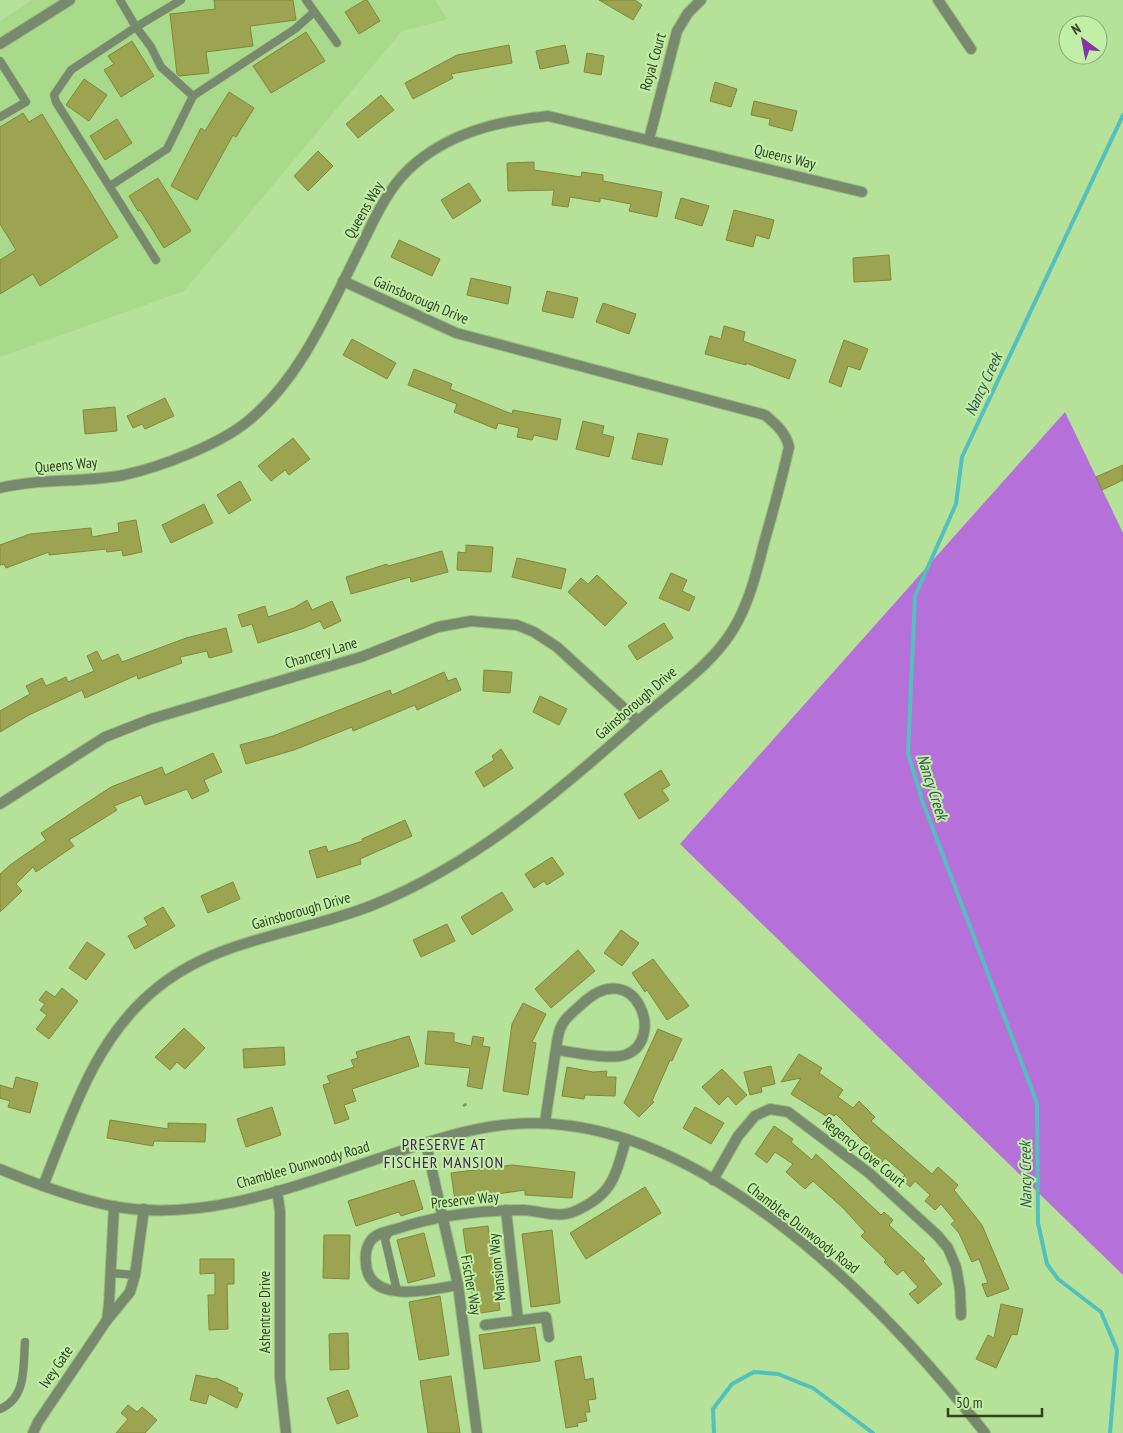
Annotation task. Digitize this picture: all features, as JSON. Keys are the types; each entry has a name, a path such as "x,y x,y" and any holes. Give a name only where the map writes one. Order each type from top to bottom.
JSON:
{"street":[{"path":"0,44 70,0"},
{"name":"Royal Court","path":"649,139 678,31 688,14 702,0"},
{"path":"938,0 971,49"},
{"name":"Queens Way","path":"0,488 123,475 168,462 207,445 246,423 268,402 290,375 309,346 383,201 409,169 436,148 468,133 510,120 548,116 862,192"},
{"name":"Gainsborough Drive","path":"43,1186 99,1056 116,1029 151,993 172,976 212,954 372,905 459,863 494,840 706,662 733,630 749,598 784,471 788,447 787,437 774,422 765,415 456,334 343,281"},
{"name":"Chancery Lane","path":"0,804 104,737 151,719 361,657 438,627 471,621 517,625 534,632 557,647 638,721"},
{"path":"545,1123 556,1050 560,1027 564,1020 593,994 602,989 620,988 629,992 643,1013 645,1022 643,1034 638,1044 625,1054 614,1056 556,1050"},
{"name":"Regency Cove Court","path":"713,1180 738,1136 755,1116 770,1109 788,1112 869,1173 937,1235 948,1248 956,1267 960,1290 961,1316"},
{"name":"Chamblee Dunwoody Road","path":"0,1169 43,1186 114,1206 144,1209 177,1209 212,1205 277,1192 426,1144 495,1126 545,1123 571,1125 626,1139 678,1161 713,1180 766,1215 865,1298 936,1374 984,1433"},
{"name":"Preserve Way","path":"458,1285 432,1290 382,1288 374,1284 366,1266 366,1250 372,1238 442,1216 506,1210 561,1214 574,1212 603,1194 609,1188 626,1139"},
{"name":"Fischer Way","path":"426,1144 458,1285 477,1433"},
{"name":"Ashentree Drive","path":"277,1192 280,1211 280,1377 286,1433"},
{"name":"Ivey Gate","path":"107,1320 114,1206"},
{"name":"Ivey Gate","path":"33,1433 38,1422 107,1320 126,1299 135,1276 144,1209"},
{"name":"Mansion Way","path":"506,1210 518,1320"},
{"path":"485,1324 546,1316 549,1337"}],"lane":[{"path":"120,0 136,27 151,47 161,67 193,96"},
{"path":"156,260 56,102 54,95 71,70 181,0"},
{"path":"306,0 337,43"},
{"path":"110,186 167,149 193,96 295,29 314,12"},
{"path":"0,61 26,102 0,117"},
{"path":"390,1231 385,1239 397,1290"},
{"path":"111,1273 135,1276"},
{"path":"0,1409 14,1400 19,1391 23,1378 25,1342"}],"path":[{"path":"463,1106 468,1104"}],"shaded area":[{"path":"32,0 435,0 448,19 402,31 184,291 0,357 0,21"},
{"path":"1065,412 1123,533 1123,1275 680,844"}],"building":[{"path":"214,0 293,0 296,20 250,26 253,46 206,52 209,73 179,76 177,74 170,14 215,9"},
{"path":"367,0 380,21 359,34 345,12"},
{"path":"599,0 635,0 642,5 633,20"},
{"path":"306,32 325,61 271,93 253,66"},
{"path":"132,41 154,76 121,97 104,70 114,64 108,56"},
{"path":"509,45 512,63 451,74 453,78 413,99 405,83 457,55"},
{"path":"565,45 569,63 540,69 536,51"},
{"path":"587,53 604,56 601,75 584,72"},
{"path":"84,79 107,95 89,121 66,105"},
{"path":"715,82 737,89 731,107 710,101"},
{"path":"229,92 254,108 236,137 233,135 197,200 171,186 201,128 205,131"},
{"path":"381,95 394,110 358,138 346,124"},
{"path":"754,101 797,111 792,131 769,125 770,119 751,115"},
{"path":"23,113 29,122 42,114 118,237 40,286 33,274 0,294 0,260 16,250 0,224 0,127"},
{"path":"117,119 132,143 105,160 90,136"},
{"path":"318,151 333,166 308,191 294,176"},
{"path":"534,162 534,170 581,177 582,172 603,175 603,181 662,192 657,217 629,211 631,204 600,198 600,202 570,197 568,207 552,205 554,190 508,191 507,163"},
{"path":"158,178 191,231 164,248 129,196"},
{"path":"469,183 481,201 453,219 441,200"},
{"path":"681,198 709,206 702,226 675,218"},
{"path":"734,210 774,220 769,239 756,235 753,247 726,240"},
{"path":"399,240 440,259 432,276 391,257"},
{"path":"889,255 891,280 854,282 853,258"},
{"path":"471,278 511,287 508,304 467,295"},
{"path":"547,291 578,298 573,318 542,311"},
{"path":"603,303 636,314 629,334 596,322"},
{"path":"724,326 745,332 743,341 796,360 789,379 746,363 746,365 705,354 710,336 721,339"},
{"path":"352,339 396,363 387,379 343,355"},
{"path":"844,340 868,349 860,370 848,366 841,387 829,382"},
{"path":"414,369 452,384 450,389 512,414 513,410 561,419 557,440 534,435 532,440 517,437 519,428 498,423 496,429 454,412 457,404 408,385"},
{"path":"165,398 174,416 145,429 142,424 133,428 127,416"},
{"path":"115,407 117,431 85,434 83,410"},
{"path":"583,421 604,426 602,434 614,437 609,457 576,449"},
{"path":"638,433 668,439 662,465 632,459"},
{"path":"293,438 310,459 289,475 285,470 271,481 258,466"},
{"path":"1123,465 1123,480 1102,490 1096,477"},
{"path":"240,481 251,500 229,514 217,495"},
{"path":"204,504 213,523 171,543 162,525"},
{"path":"136,520 142,552 123,556 122,550 107,552 106,549 49,555 49,552 6,568 4,564 0,565 0,545 30,534 91,528 92,537 119,532 118,523"},
{"path":"466,545 493,547 491,572 457,570 458,552 466,553"},
{"path":"442,551 448,572 411,582 410,577 351,594 346,577 387,564 388,566"},
{"path":"517,558 566,569 561,589 512,577"},
{"path":"671,573 687,580 682,591 695,597 689,611 659,598"},
{"path":"597,575 627,603 605,626 568,592 581,578 588,584"},
{"path":"307,600 312,610 332,601 341,621 324,629 320,621 258,643 252,624 242,627 238,615 265,606 268,617 294,608"},
{"path":"664,623 673,638 637,660 628,646"},
{"path":"226,628 232,652 209,658 207,651 180,657 182,663 138,679 137,675 85,698 82,690 29,715 0,732 0,711 30,694 26,686 42,678 46,686 66,677 68,682 94,671 87,656 97,651 102,661 118,654 122,662 186,638"},
{"path":"484,670 512,672 510,693 483,691"},
{"path":"444,672 448,681 456,678 461,690 417,710 415,705 353,731 352,727 294,750 246,764 240,745 273,736 390,690 392,695"},
{"path":"540,696 567,709 559,725 533,712"},
{"path":"501,749 513,768 484,787 475,772 494,760 492,756"},
{"path":"213,753 222,772 204,780 209,791 192,799 187,789 145,805 141,795 114,806 117,810 69,840 74,846 36,872 33,867 16,884 22,891 0,912 0,874 46,840 41,833 111,787 162,767 165,775"},
{"path":"661,770 670,785 662,790 669,800 639,819 624,794"},
{"path":"405,820 412,836 360,859 361,864 317,878 309,851 326,846 328,852 363,841 362,839"},
{"path":"552,857 564,874 547,885 544,881 534,888 525,874"},
{"path":"233,882 240,899 208,913 201,896"},
{"path":"502,892 513,910 472,935 461,917"},
{"path":"163,907 175,926 135,949 128,936 148,925 144,918"},
{"path":"447,924 455,941 421,957 413,940"},
{"path":"621,930 639,943 622,966 604,953"},
{"path":"87,942 105,954 86,980 69,968"},
{"path":"578,950 595,971 551,1008 535,989"},
{"path":"653,959 689,1006 667,1020 647,990 645,992 632,973"},
{"path":"62,988 78,1001 49,1039 36,1029 47,1015 40,1010 45,1004 39,1000 46,991 55,997"},
{"path":"523,1003 546,1014 532,1042 536,1043 528,1095 503,1091 512,1024"},
{"path":"184,1028 205,1048 185,1069 177,1062 170,1070 155,1057"},
{"path":"658,1029 682,1039 672,1061 670,1060 652,1101 654,1102 639,1117 624,1103"},
{"path":"428,1031 454,1033 454,1042 471,1046 473,1036 484,1038 482,1046 490,1047 482,1089 467,1086 470,1068 425,1064"},
{"path":"409,1036 419,1066 352,1089 356,1101 344,1105 349,1119 335,1124 323,1085 330,1083 327,1076 354,1067 351,1060 358,1058 356,1052"},
{"path":"284,1047 285,1065 244,1068 243,1049"},
{"path":"799,1054 822,1068 819,1073 843,1090 838,1097 853,1108 859,1101 875,1117 871,1121 932,1174 938,1167 958,1185 954,1190 982,1225 1009,1289 987,1297 982,1284 988,1283 979,1259 972,1262 959,1233 951,1224 955,1221 941,1204 935,1210 925,1201 930,1195 915,1181 910,1187 901,1179 905,1175 885,1158 881,1163 865,1148 867,1145 836,1114 834,1116 829,1113 826,1116 791,1094 801,1078 781,1082"},
{"path":"771,1066 775,1084 761,1087 762,1092 750,1095 744,1072"},
{"path":"567,1067 593,1072 607,1071 606,1077 616,1077 615,1096 585,1095 584,1099 562,1096"},
{"path":"722,1069 747,1095 736,1105 728,1096 719,1105 702,1087"},
{"path":"16,1077 38,1083 30,1113 8,1107 10,1101 0,1098 0,1085 13,1089"},
{"path":"272,1107 281,1135 246,1147 237,1119"},
{"path":"695,1107 724,1123 711,1144 683,1128"},
{"path":"110,1120 168,1129 168,1123 206,1124 205,1142 154,1141 153,1146 107,1138"},
{"path":"774,1126 793,1139 791,1142 812,1160 816,1154 881,1215 884,1212 893,1220 889,1225 925,1259 923,1261 942,1284 918,1304 909,1294 918,1287 903,1270 897,1275 884,1262 886,1260 861,1236 865,1232 843,1208 813,1181 805,1189 786,1172 793,1164 775,1152 767,1163 755,1154"},
{"path":"512,1165 575,1172 572,1198 525,1195 525,1190 455,1200 451,1173"},
{"path":"414,1180 423,1209 401,1216 399,1212 356,1226 348,1201"},
{"path":"645,1187 661,1213 586,1259 570,1233"},
{"path":"488,1226 500,1310 475,1314 463,1229"},
{"path":"552,1230 560,1303 531,1307 522,1234"},
{"path":"424,1233 435,1276 408,1283 397,1240"},
{"path":"324,1235 350,1235 349,1279 323,1278"},
{"path":"200,1259 234,1259 234,1284 227,1284 228,1329 209,1330 208,1295 215,1295 215,1273 200,1274"},
{"path":"440,1296 449,1355 419,1360 409,1302"},
{"path":"1001,1304 1023,1309 1017,1335 1012,1334 996,1368 976,1359 988,1335 994,1338"},
{"path":"535,1327 540,1361 484,1369 479,1335"},
{"path":"348,1333 349,1369 330,1370 329,1334"},
{"path":"581,1356 585,1380 593,1378 596,1399 588,1400 590,1412 585,1412 587,1421 577,1423 578,1426 566,1428 555,1361"},
{"path":"196,1375 216,1378 238,1388 237,1391 243,1394 237,1408 209,1394 206,1404 190,1400"},
{"path":"451,1376 460,1433 428,1433 420,1381"},
{"path":"348,1390 358,1416 337,1424 327,1398"},
{"path":"128,1405 137,1412 142,1407 157,1420 145,1433 116,1433 128,1419 121,1413"}],"waterway":[{"name":"Nancy Creek","path":"1110,1433 1117,1350 1101,1312 1058,1279 1047,1264 1038,1223 1037,1103 922,800 908,753 915,596 956,504 962,457 1123,115"},
{"name":"Nancy Creek","path":"714,1433 713,1409 732,1384 754,1372 778,1374 813,1388 873,1433"}],"district":[{"name":"PRESERVE AT FISCHER MANSION","path":"444,1153"}]}
